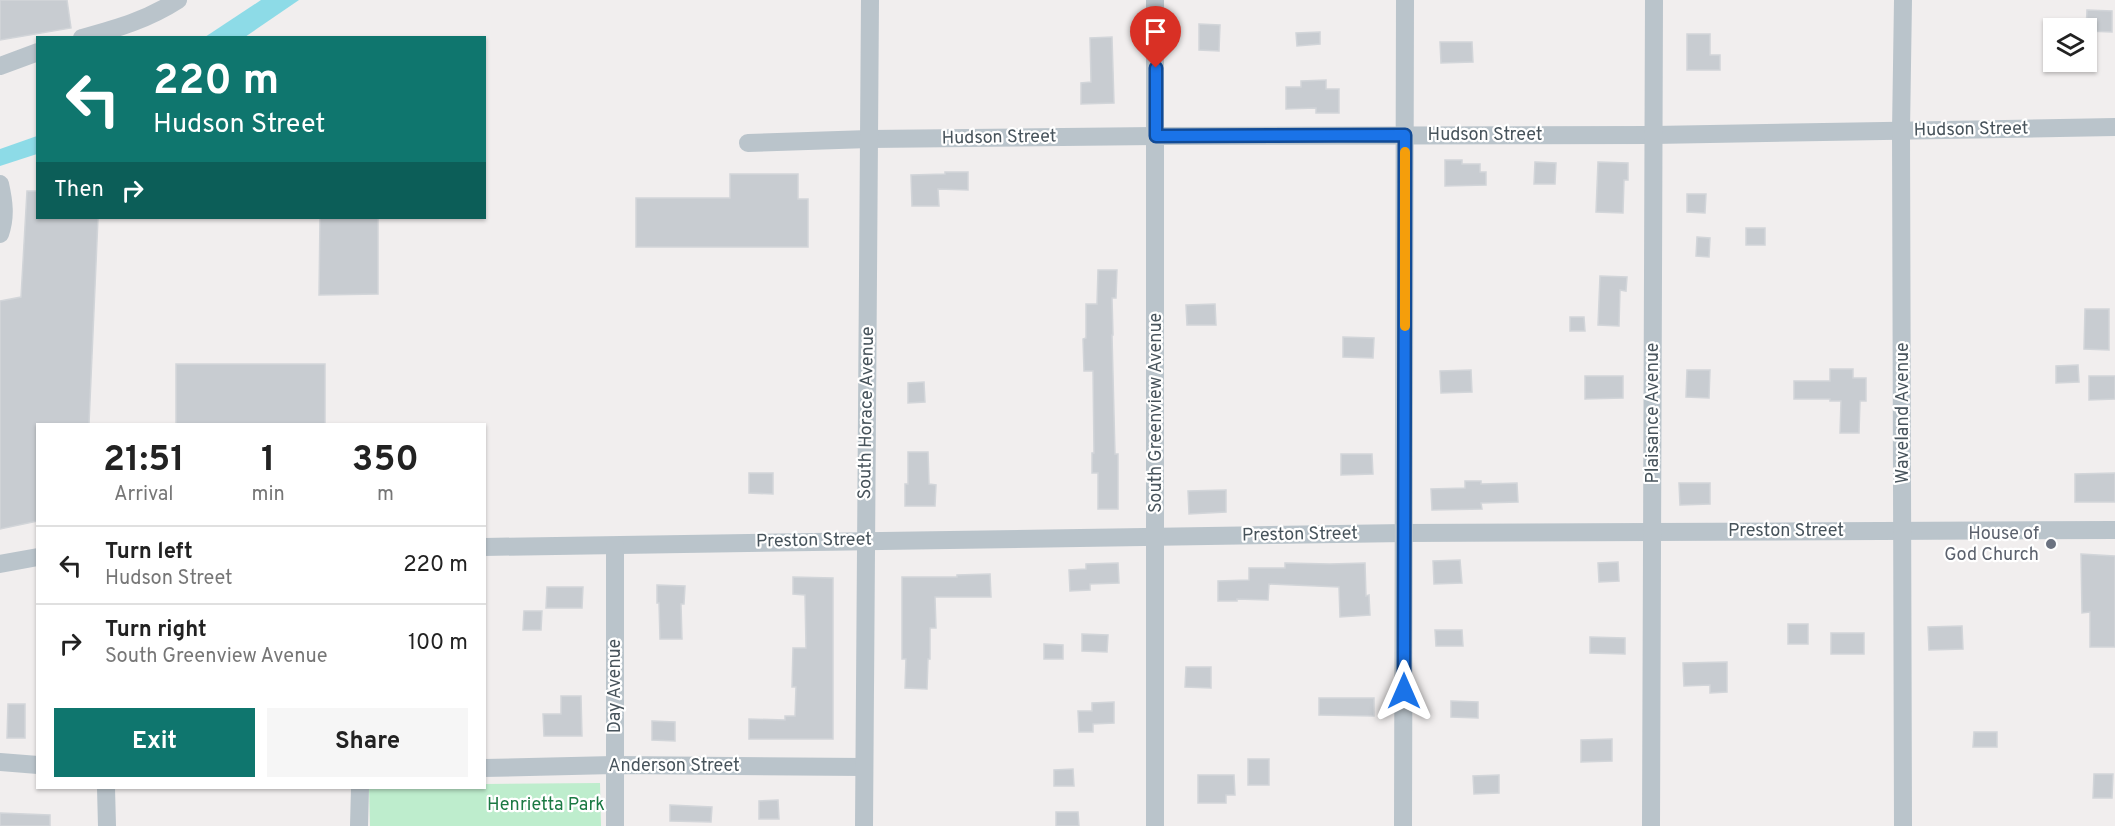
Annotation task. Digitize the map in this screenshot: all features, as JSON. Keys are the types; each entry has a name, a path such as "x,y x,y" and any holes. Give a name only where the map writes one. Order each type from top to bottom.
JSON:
{"street":[{"path":"90,36 127,26 158,13 178,0"},
{"name":"South Horace Avenue","path":"864,826 870,0"},
{"name":"South Greenview Avenue","path":"1155,0 1155,826"},
{"path":"1403,826 1405,0"},
{"name":"Plaisance Avenue","path":"1651,826 1654,0"},
{"name":"Waveland Avenue","path":"1903,0 1901,131 1904,532 1903,826"},
{"path":"0,66 36,52"},
{"name":"Hudson Street","path":"748,143 869,139 1156,136 1654,135 2115,127"},
{"path":"0,184 4,203 4,223 0,234"},
{"name":"Preston Street","path":"486,547 1405,533 2115,530"},
{"name":"Day Avenue","path":"615,546 615,826"},
{"path":"0,564 36,557"},
{"path":"0,762 36,765"},
{"name":"Anderson Street","path":"486,768 614,765 864,767"},
{"path":"106,789 107,826"},
{"path":"359,826 360,789"}],"green space":[{"name":"Henrietta Park","path":"600,783 601,826 370,826 369,789 486,789 486,784"}],"water":[{"path":"261,0 299,0 246,36 207,36"},
{"path":"36,136 36,154 0,166 0,149"}],"building":[{"path":"0,0 67,0 71,28 0,40"},
{"path":"2087,10 2112,11 2112,32 2097,31 2097,18 2087,18"},
{"path":"1199,24 1220,25 1219,51 1199,50"},
{"path":"1320,32 1320,44 1297,46 1296,33"},
{"path":"1687,34 1710,34 1710,55 1720,55 1720,70 1687,70"},
{"path":"1112,37 1114,103 1081,104 1081,83 1091,82 1090,38"},
{"path":"1440,42 1472,42 1473,62 1441,63"},
{"path":"1326,80 1326,89 1339,89 1339,113 1316,113 1316,108 1286,109 1286,87 1301,87 1301,81"},
{"path":"1445,160 1462,160 1462,164 1480,164 1480,172 1486,172 1486,185 1445,186"},
{"path":"1535,162 1556,163 1555,184 1534,184"},
{"path":"1598,162 1628,163 1628,180 1624,180 1623,213 1596,212"},
{"path":"945,172 968,172 968,190 938,189 939,206 912,206 911,175 945,174"},
{"path":"730,174 798,174 798,199 808,199 808,247 636,247 636,198 730,198"},
{"path":"27,191 36,191 36,219 98,219 89,423 36,423 36,521 0,529 0,301 21,297"},
{"path":"1687,194 1706,194 1705,213 1687,212"},
{"path":"320,219 378,219 378,294 319,295"},
{"path":"1746,228 1765,228 1765,245 1746,245"},
{"path":"1697,237 1710,238 1709,257 1696,256"},
{"path":"1098,270 1117,270 1116,298 1112,298 1112,335 1115,454 1118,454 1118,509 1098,509 1098,473 1092,473 1092,453 1094,453 1093,371 1084,371 1083,339 1086,338 1086,304 1097,304"},
{"path":"1600,276 1627,277 1626,291 1620,290 1619,326 1598,325"},
{"path":"1215,304 1216,325 1187,325 1186,305"},
{"path":"2085,309 2109,309 2109,350 2084,349"},
{"path":"1570,317 1584,317 1585,331 1570,331"},
{"path":"1343,337 1374,338 1373,358 1343,357"},
{"path":"176,364 325,364 325,423 176,423"},
{"path":"2078,365 2079,382 2056,383 2056,366"},
{"path":"1830,369 1853,369 1853,378 1866,378 1866,401 1860,401 1859,433 1840,433 1841,401 1794,399 1794,381 1830,381"},
{"path":"1471,370 1472,392 1441,393 1440,371"},
{"path":"1687,370 1710,370 1709,398 1686,397"},
{"path":"1585,376 1623,376 1623,398 1585,399"},
{"path":"2089,376 2115,376 2115,399 2089,400"},
{"path":"924,382 925,402 908,403 908,383"},
{"path":"908,452 928,452 929,484 936,485 935,506 905,506"},
{"path":"1341,454 1372,454 1373,474 1341,475"},
{"path":"749,473 773,473 773,494 749,493"},
{"path":"2115,473 2115,502 2075,502 2075,474"},
{"path":"1465,481 1481,481 1481,484 1517,483 1518,502 1481,503 1482,509 1432,510 1431,489 1465,488"},
{"path":"1679,483 1710,483 1710,504 1680,505"},
{"path":"1226,490 1226,512 1189,514 1188,491"},
{"path":"2081,554 2115,556 2115,647 2090,647 2090,612 2082,613"},
{"path":"1460,560 1462,583 1434,584 1433,561"},
{"path":"1618,562 1619,581 1599,582 1598,563"},
{"path":"1118,563 1119,583 1090,584 1090,590 1070,591 1069,570 1086,569 1086,564"},
{"path":"1285,563 1365,563 1366,596 1369,595 1370,615 1340,617 1339,587 1269,584 1268,600 1218,601 1218,581 1249,580 1249,568 1285,568"},
{"path":"990,574 991,597 935,597 936,628 930,628 927,689 905,688 906,659 902,659 902,577 957,577 957,575"},
{"path":"793,577 833,578 833,739 749,739 749,719 785,720 785,716 795,716 796,687 792,687 793,648 806,648 805,595 793,594"},
{"path":"657,585 685,586 684,604 681,604 682,639 660,639"},
{"path":"547,587 583,587 582,608 546,608"},
{"path":"524,611 542,611 541,630 523,630"},
{"path":"1788,624 1808,624 1808,644 1788,644"},
{"path":"1962,626 1963,649 1929,650 1928,627"},
{"path":"1435,630 1462,630 1463,646 1436,646"},
{"path":"1831,633 1864,633 1864,654 1831,654"},
{"path":"1082,634 1108,635 1107,652 1082,651"},
{"path":"1590,637 1625,638 1625,654 1590,653"},
{"path":"1044,644 1063,645 1063,659 1044,659"},
{"path":"1727,662 1727,692 1710,693 1710,685 1684,686 1683,663"},
{"path":"1186,667 1211,667 1211,688 1185,687"},
{"path":"561,696 581,696 582,736 544,736 543,714 561,714"},
{"path":"1319,698 1374,698 1374,716 1319,715"},
{"path":"1451,701 1478,702 1478,718 1451,717"},
{"path":"1114,702 1114,723 1093,724 1093,732 1079,732 1078,711 1092,711 1092,703"},
{"path":"8,704 25,704 25,738 7,738"},
{"path":"652,721 675,722 675,741 652,740"},
{"path":"1974,732 1997,732 1997,747 1973,747"},
{"path":"1612,739 1612,761 1581,762 1581,740"},
{"path":"1248,759 1269,759 1269,785 1248,785"},
{"path":"1073,769 1074,786 1054,786 1054,770"},
{"path":"2094,774 2113,774 2112,798 2093,798"},
{"path":"1198,775 1234,775 1235,795 1226,795 1226,803 1198,803"},
{"path":"1499,775 1499,793 1474,794 1473,776"},
{"path":"778,800 779,819 759,819 759,801"},
{"path":"670,805 712,807 711,822 670,821"},
{"path":"1056,812 1078,812 1079,826 1056,826"},
{"path":"0,813 50,815 50,826 0,826"}],"slow traffic":[{"path":"1405,152 1405,326"}],"place":[{"name":"House of God Church","path":"2051,544"}],"route":[{"path":"1156,68 1156,136 1405,135 1404,691"}]}
